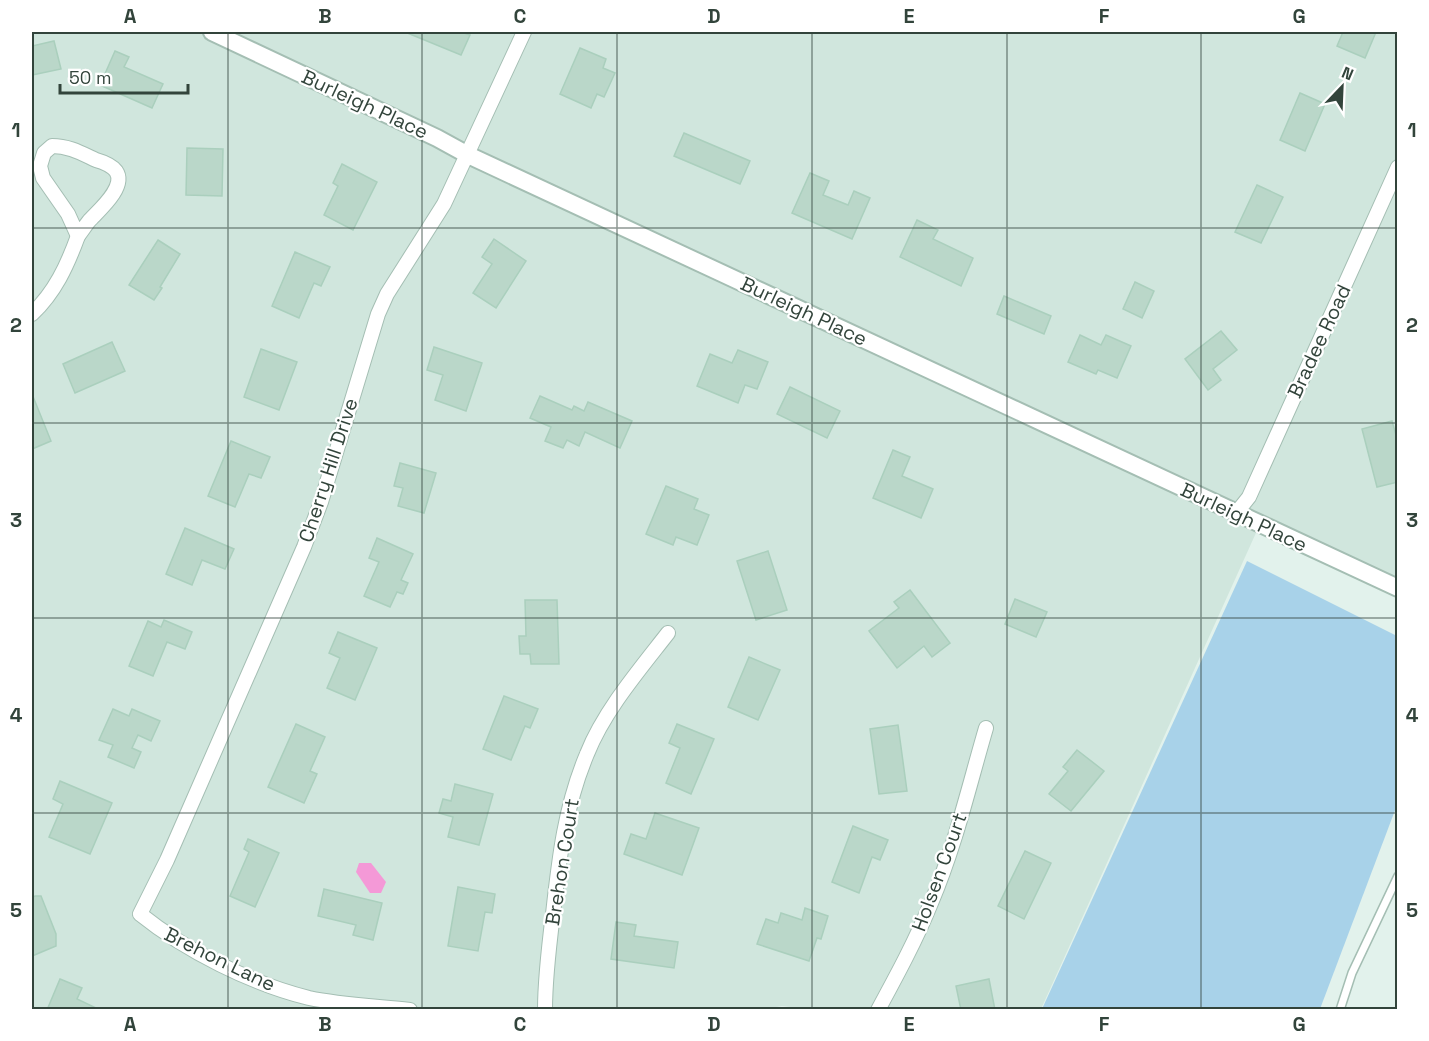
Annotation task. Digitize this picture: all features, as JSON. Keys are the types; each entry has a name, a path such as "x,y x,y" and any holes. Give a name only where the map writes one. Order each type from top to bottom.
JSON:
{"street":[{"name":"Burleigh Place","path":"212,32 437,138 468,155 1398,588"},
{"name":"Cherry Hill Drive","path":"140,914 167,860 304,547 321,502 378,314 387,294 444,204 524,32"},
{"path":"32,314 45,302 60,281 78,236 112,196 117,184 118,175 114,169 104,163 65,146 52,146 44,153 40,166 44,178 68,214 78,236"},
{"name":"Bradee Road","path":"1237,512 1249,497 1398,167"},
{"name":"Brehon Court","path":"545,1010 545,983 559,858 571,798 587,753 602,725 640,668 668,633"},
{"name":"Holsen Court","path":"878,1010 903,964 932,901 955,835 986,728"},
{"name":"Brehon Lane","path":"140,914 157,928 203,955 250,978 280,989 310,998 410,1010"}],"lane":[{"path":"1340,1010 1352,974 1398,876"}],"shaded area":[{"path":"32,32 1397,32 1397,583 1260,524 1041,1009 814,1010 782,1006 759,1010 32,1009"},
{"path":"1247,561 1397,636 1397,805 1320,1009 1042,1009"},
{"path":"359,863 371,863 386,882 381,893 370,893 356,872"}],"building":[{"path":"405,32 461,32 470,35 461,55"},
{"path":"1343,32 1376,32 1365,58 1337,46"},
{"path":"54,41 61,69 32,75 32,46"},
{"path":"580,48 606,59 603,68 615,73 604,97 597,94 591,108 560,94"},
{"path":"115,51 129,57 124,67 163,84 152,108 100,85"},
{"path":"1300,93 1325,104 1305,151 1280,140"},
{"path":"684,133 750,161 740,184 674,156"},
{"path":"187,148 223,149 222,196 186,195"},
{"path":"342,164 377,182 353,230 324,215 338,186 333,183"},
{"path":"810,173 829,181 823,195 848,205 854,191 870,198 852,239 792,213"},
{"path":"1257,185 1283,197 1261,243 1235,232"},
{"path":"917,220 938,230 933,239 973,258 961,286 900,257"},
{"path":"494,239 526,261 496,308 473,293 492,264 482,257"},
{"path":"158,240 180,254 154,300 129,285"},
{"path":"295,252 330,267 321,286 314,283 299,318 272,306"},
{"path":"1135,282 1154,291 1142,318 1123,309"},
{"path":"1004,296 1051,316 1044,334 997,314"},
{"path":"1221,331 1237,350 1213,369 1221,380 1208,390 1185,359"},
{"path":"1080,335 1101,345 1106,335 1131,346 1117,378 1098,370 1096,374 1068,362"},
{"path":"112,342 125,371 75,393 63,364"},
{"path":"434,347 482,363 466,411 435,400 443,375 427,370"},
{"path":"261,349 297,362 279,410 244,397"},
{"path":"738,350 768,362 757,389 745,385 738,403 697,386 710,354 732,363"},
{"path":"790,387 840,411 827,438 777,414"},
{"path":"32,394 51,441 32,449"},
{"path":"540,396 572,410 574,406 584,411 588,402 632,421 620,448 585,432 579,446 567,440 563,448 545,441 551,427 530,418"},
{"path":"1392,421 1398,442 1398,482 1377,487 1362,429"},
{"path":"231,441 270,457 261,478 249,474 235,507 208,496"},
{"path":"893,450 910,457 902,476 933,489 921,518 873,498"},
{"path":"400,463 436,473 424,513 398,506 403,488 394,486"},
{"path":"666,486 698,499 694,509 709,515 697,545 676,537 673,545 646,534"},
{"path":"185,528 234,549 225,569 202,560 192,585 166,574"},
{"path":"377,538 413,554 401,580 408,583 403,594 397,592 390,607 364,596 379,562 369,558"},
{"path":"768,551 787,610 756,620 737,561"},
{"path":"910,590 950,643 932,657 924,646 897,668 869,631 899,608 894,602"},
{"path":"1015,599 1047,612 1036,637 1005,624"},
{"path":"525,600 557,600 559,664 531,664 530,654 520,654 519,636 526,636"},
{"path":"164,620 192,632 185,649 167,642 153,676 129,666 148,621 161,627"},
{"path":"338,632 377,648 355,700 327,688 340,658 329,653"},
{"path":"749,657 780,670 758,720 728,707"},
{"path":"504,696 538,709 530,728 525,726 511,760 483,749"},
{"path":"113,709 129,716 132,709 160,721 151,741 138,735 132,748 141,752 134,768 108,757 113,745 99,740"},
{"path":"296,724 325,737 310,771 317,774 304,803 268,787"},
{"path":"677,724 714,739 691,794 666,783 680,748 669,743"},
{"path":"898,725 907,791 879,794 870,729"},
{"path":"1077,750 1104,771 1071,811 1049,794 1068,771 1063,767"},
{"path":"60,781 112,803 90,854 49,837 63,804 53,799"},
{"path":"455,784 493,794 479,845 448,837 453,817 439,813 443,799 451,801"},
{"path":"655,813 699,828 682,875 624,854 631,834 646,839"},
{"path":"853,826 888,840 880,860 872,857 859,893 832,882"},
{"path":"248,839 279,853 255,907 230,896 249,852 244,849"},
{"path":"1025,851 1051,863 1024,919 998,906"},
{"path":"458,887 495,894 492,913 485,912 478,951 448,946"},
{"path":"324,889 382,903 373,940 353,935 356,925 318,916"},
{"path":"41,896 56,934 56,946 32,956 32,898"},
{"path":"805,908 828,916 821,939 817,938 809,961 757,944 766,919 778,923 781,913 802,920"},
{"path":"616,922 636,925 634,936 678,942 674,968 611,959"},
{"path":"60,979 82,988 77,999 100,1010 47,1010"},
{"path":"989,979 995,1010 961,1010 956,986"}]}
